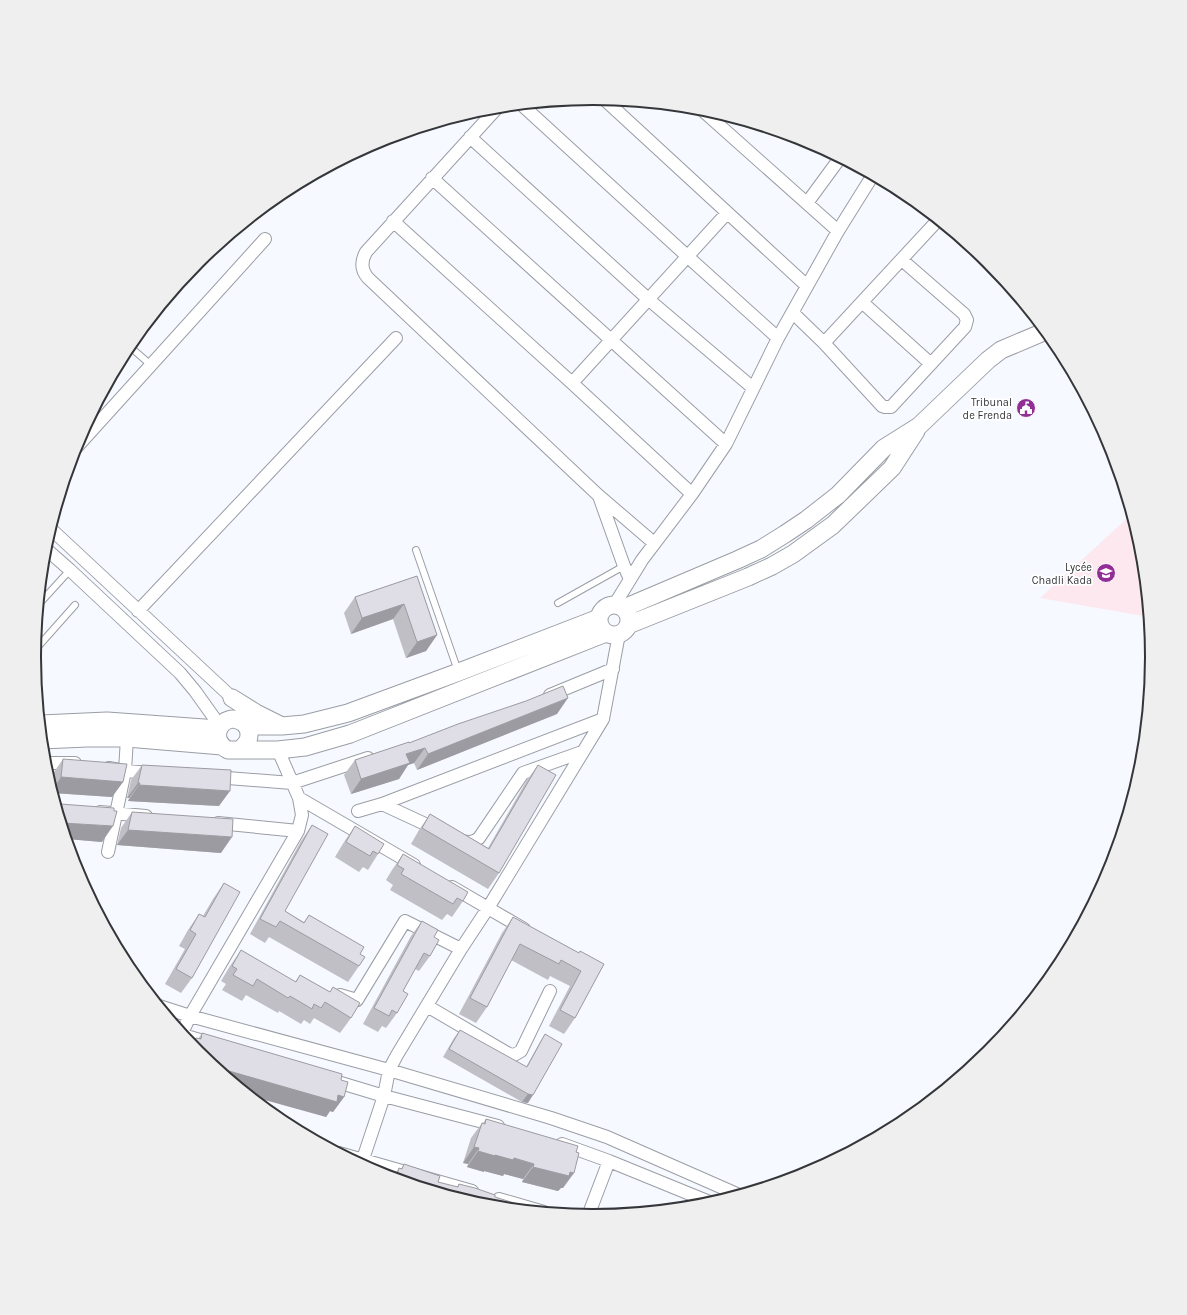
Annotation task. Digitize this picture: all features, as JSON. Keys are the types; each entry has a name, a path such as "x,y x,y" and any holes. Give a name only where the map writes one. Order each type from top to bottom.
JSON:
{"main road":[{"path":"48,740 128,738 222,746 232,751 278,750 305,747 350,734 618,631 748,577 793,554 833,525 892,468 920,426 988,360 1001,350 1041,333"},
{"path":"618,631 600,626 600,613 606,607 619,606 737,560 761,549 806,520 838,495 884,448 920,426"},
{"path":"618,631 628,616 619,606"},
{"path":"246,725 282,726 311,723 348,713 599,618"},
{"path":"232,698 256,713 282,726"},
{"path":"222,746 217,738 219,727 223,722 232,719 241,721 246,725 249,734 247,742 239,750"},
{"path":"45,724 107,722 219,727"}],"street":[{"path":"611,105 807,286"},
{"path":"527,109 778,338"},
{"path":"490,115 366,252 362,263 365,274 598,495 654,543"},
{"path":"712,118 838,231"},
{"path":"470,137 648,299 753,388"},
{"path":"807,203 837,162"},
{"path":"432,178 726,444"},
{"path":"619,606 630,579 654,543 692,494 726,444 778,338 838,231 870,179"},
{"path":"572,383 727,212"},
{"path":"393,221 692,494"},
{"path":"824,343 863,303 935,223"},
{"path":"88,434 266,239"},
{"path":"793,313 824,343 882,406 888,407 893,405 965,327 967,320 964,314 902,260"},
{"path":"863,303 931,364"},
{"path":"138,611 396,338"},
{"path":"598,495 630,579"},
{"path":"56,533 232,698 240,710 246,725"},
{"path":"51,554 180,673 195,691 219,727"},
{"path":"363,1159 384,1096 389,1070 397,1055 603,719 613,669 618,631"},
{"path":"541,698 613,669"},
{"path":"358,811 382,804 603,719"},
{"path":"108,852 125,771 128,738"},
{"path":"184,1029 190,1016 298,831 302,815 299,798 278,750"},
{"path":"382,804 466,842 474,842 479,838 523,773 582,752"},
{"path":"202,776 292,783 380,754"},
{"path":"52,763 83,764"},
{"path":"97,766 125,771 164,773"},
{"path":"299,798 421,869"},
{"path":"86,811 155,817"},
{"path":"203,822 298,831"},
{"path":"441,881 535,935"},
{"path":"327,991 356,1000 405,921 461,950"},
{"path":"427,1006 509,1054 514,1055 521,1050 550,991"},
{"path":"167,1009 389,1070 551,1118 607,1137 732,1192"},
{"path":"193,1037 220,1046"},
{"path":"317,1075 384,1096 512,1130"},
{"path":"550,1140 609,1161 700,1199"},
{"path":"590,1210 609,1161"},
{"path":"379,1167 517,1204"}],"lane":[{"path":"134,351 151,365"},
{"path":"416,550 459,672"},
{"path":"558,603 624,566"},
{"path":"45,598 70,570"},
{"path":"41,643 76,605"}],"shaded area":[{"name":"Lycée Chadli Kada","path":"1128,518 1141,585 1144,616 1040,598"}],"building":[{"path":"417,576 437,635 417,642 404,604 362,618 355,597"},
{"path":"563,686 568,698 428,754 425,748 406,754 410,763 361,779 355,760 409,743 458,724 526,701"},
{"path":"63,759 127,764 123,782 61,777"},
{"path":"142,765 231,770 230,791 139,785 140,783 138,783"},
{"path":"538,765 556,775 499,873 422,828 430,814 489,849"},
{"path":"61,804 114,808 114,811 117,811 113,826 67,823"},
{"path":"132,812 233,819 232,837 128,830"},
{"path":"312,825 328,834 285,911 304,923 309,915 364,947 360,954 365,957 359,966 280,921 276,927 260,919"},
{"path":"355,826 384,844 378,854 373,851 370,856 346,842"},
{"path":"403,854 468,892 463,901 457,898 453,904 401,874 404,869 397,865"},
{"path":"224,883 240,892 192,978 176,969 196,934 190,930 199,914 205,917"},
{"path":"513,917 579,953 580,951 604,964 575,1018 560,1010 581,971 561,960 559,964 520,944 487,1007 470,998"},
{"path":"422,921 438,930 434,937 439,940 430,956 424,953 403,991 408,994 397,1013 392,1010 389,1016 374,1008"},
{"path":"241,950 296,982 300,975 330,992 333,987 360,1003 351,1018 325,1002 321,1008 314,1004 312,1009 290,996 288,998 257,979 253,986 233,975 237,969 232,966"},
{"path":"460,1030 527,1067 545,1034 562,1044 533,1095 528,1094 449,1049"},
{"path":"202,1033 342,1074 341,1080 348,1082 344,1097 338,1095 337,1102 226,1070 195,1040 196,1038 201,1039"},
{"path":"486,1119 578,1146 576,1152 579,1153 574,1173 570,1172 569,1176 533,1167 534,1164 514,1158 513,1160 478,1151 479,1148 474,1147 482,1123 485,1124"},
{"path":"404,1164 440,1176 438,1182 458,1187 459,1184 475,1188 495,1195 495,1197 520,1205 451,1191 416,1181 397,1174 399,1168 402,1169"}],"place":[{"name":"Tribunal de Frenda","path":"1026,408"},
{"name":"Lycée Chadli Kada","path":"1106,573"}]}
